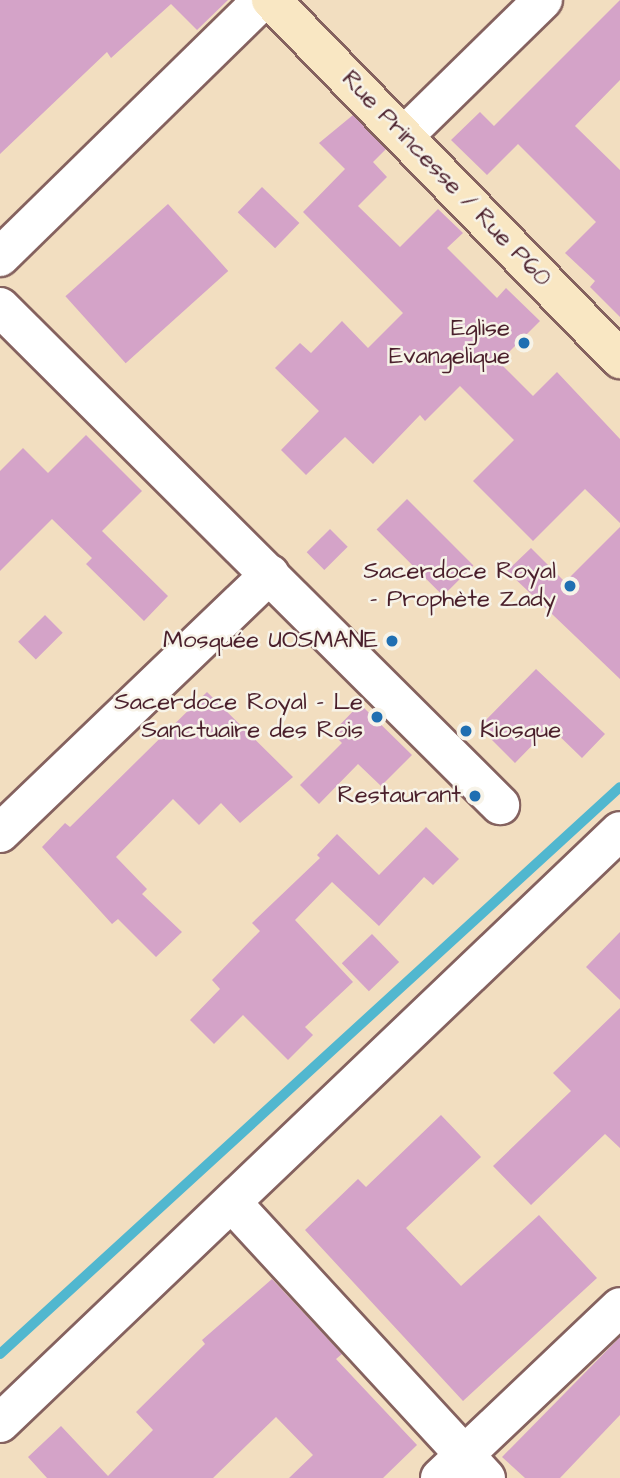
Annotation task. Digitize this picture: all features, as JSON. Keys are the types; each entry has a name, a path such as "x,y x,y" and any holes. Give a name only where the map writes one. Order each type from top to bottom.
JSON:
{"street":[{"path":"0,257 262,0"},
{"name":"Rue Princesse / Rue P60","path":"271,0 620,359"},
{"path":"405,135 543,0"},
{"path":"0,307 500,805"},
{"path":"0,833 270,575"},
{"path":"0,1423 614,847"},
{"path":"233,1204 463,1471 620,1307"}],"building":[{"path":"0,0 228,0 197,30 171,4 111,58 107,52 0,154"},
{"path":"620,0 620,80 575,126 620,170 620,317 590,287 595,281 565,253 596,222 518,144 487,175 451,140 480,112 494,126"},
{"path":"353,115 386,149 373,162 387,177 358,206 400,247 438,209 463,233 447,248 497,298 506,288 540,321 499,362 533,396 557,372 620,439 620,523 585,489 533,541 473,481 514,440 460,386 425,421 420,415 373,464 345,437 306,475 281,450 319,411 275,368 300,343 311,353 342,321 368,348 403,313 303,212 345,169 319,143"},
{"path":"262,187 299,223 275,248 238,212"},
{"path":"168,204 228,271 126,363 65,296"},
{"path":"86,435 142,491 102,531 168,596 144,621 86,564 92,558 52,519 0,571 0,471 23,448 48,473"},
{"path":"407,499 473,565 443,596 377,529"},
{"path":"620,527 620,679 507,571 531,548 565,582"},
{"path":"330,529 348,547 324,570 307,552"},
{"path":"45,615 63,633 36,660 18,642"},
{"path":"536,669 605,734 582,758 550,727 515,763 479,727"},
{"path":"207,692 293,777 240,823 221,803 199,825 173,799 116,857 147,889 142,894 182,932 156,957 118,919 112,924 42,847 65,823 70,827"},
{"path":"360,704 412,755 381,786 358,764 319,804 300,785 342,743 332,733"},
{"path":"426,827 459,859 433,885 424,877 379,926 332,882 295,920 353,982 305,1027 313,1035 288,1060 243,1015 214,1044 190,1020 220,989 212,980 260,931 252,923 320,858 317,855 337,834 379,875"},
{"path":"620,932 620,1000 586,967"},
{"path":"372,934 399,962 369,991 342,963"},
{"path":"620,1008 620,1148 605,1134 531,1205 493,1166 571,1091 553,1073"},
{"path":"441,1115 481,1157 406,1228 461,1286 539,1215 597,1278 463,1401 305,1230 358,1179 366,1187"},
{"path":"272,1279 342,1354 336,1359 417,1445 383,1478 289,1478 313,1455 276,1417 213,1478 47,1478 28,1457 61,1426 108,1476 153,1430 136,1412 205,1344 202,1340"},
{"path":"620,1337 620,1415 560,1478 525,1478 502,1457"}],"waterway":[{"path":"0,1354 620,787"}],"place":[{"name":"Eglise Evangelique","path":"524,343"},
{"name":"Sacerdoce Royal - Prophète Zady","path":"570,586"},
{"name":"Mosquée UOSMANE","path":"392,641"},
{"name":"Sacerdoce Royal - Le Sanctuaire des Rois","path":"377,717"},
{"name":"Kiosque","path":"466,731"},
{"name":"Restaurant","path":"475,796"}]}
